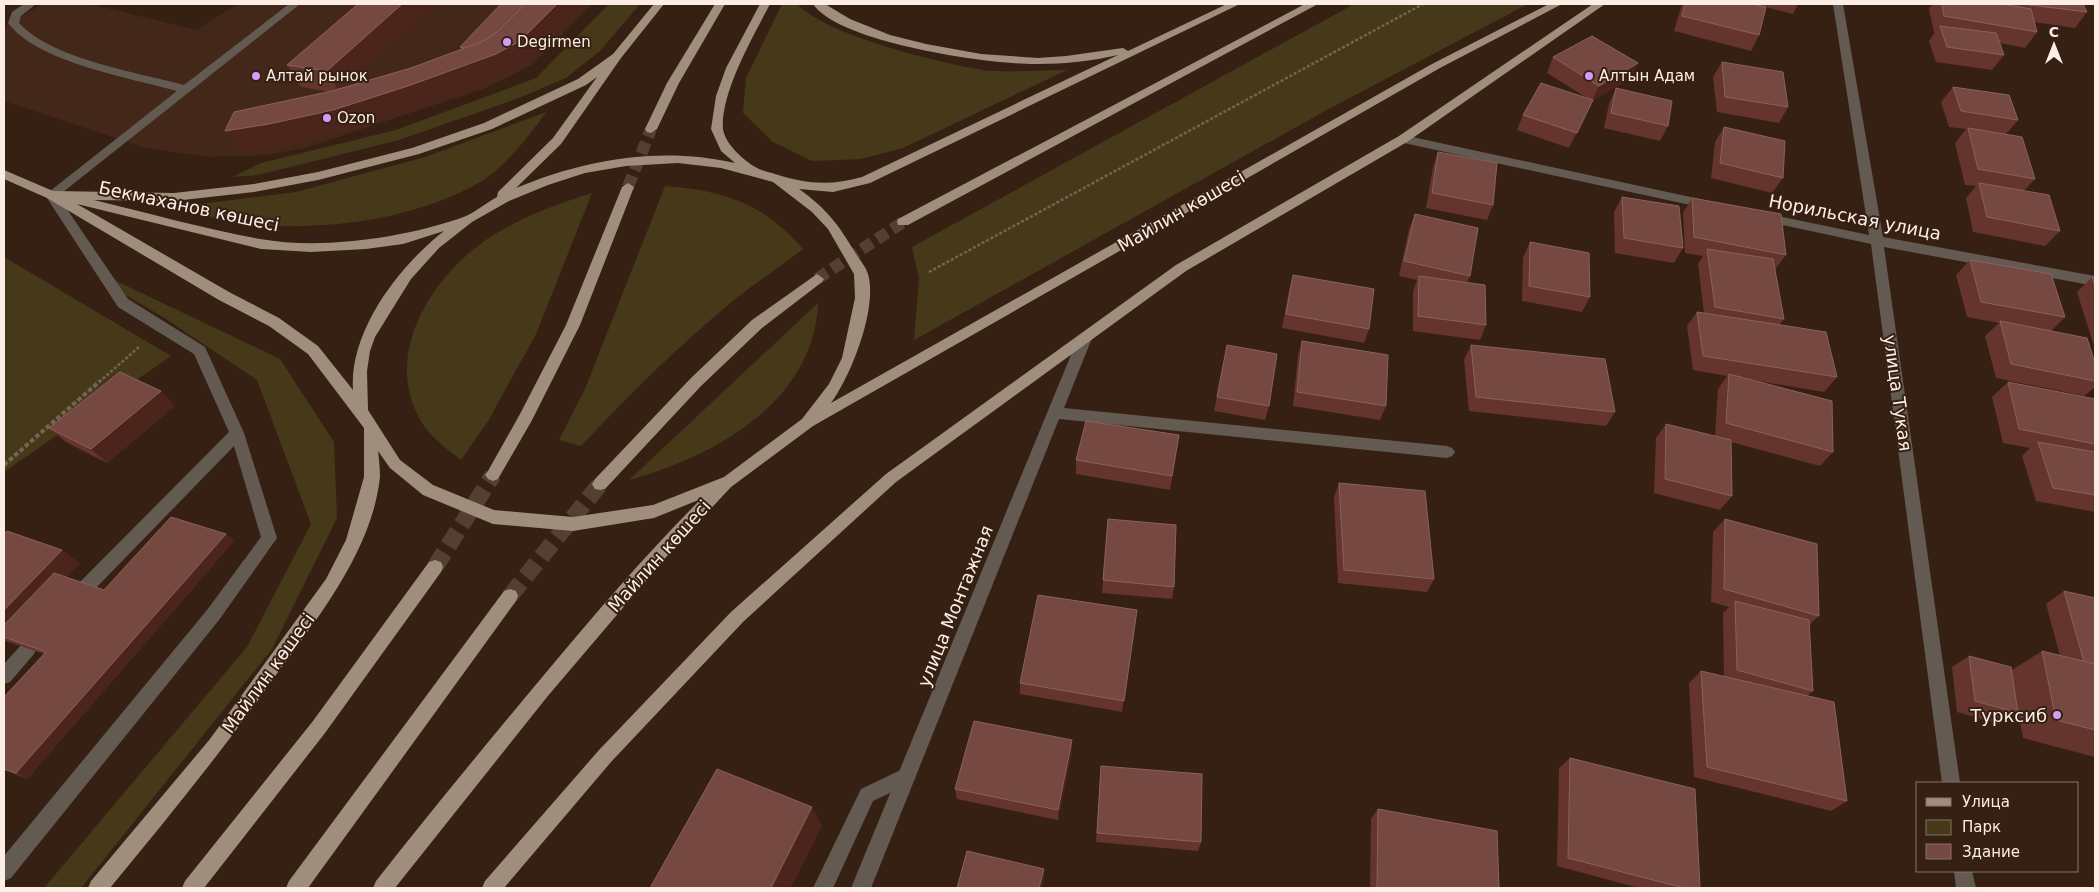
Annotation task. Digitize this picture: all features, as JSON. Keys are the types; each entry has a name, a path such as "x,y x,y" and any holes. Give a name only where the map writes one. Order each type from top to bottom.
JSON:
{"main road":[{"path":"494,203 557,141 617,56 659,4"},
{"path":"652,129 673,83 720,4"},
{"path":"754,172 725,148 717,129 722,96 732,68 765,4"},
{"path":"818,4 843,20 877,34 945,53 982,58 1047,62 1097,58 1154,44"},
{"path":"361,411 360,364 378,318 396,287 427,251 466,220 494,203 555,177 594,166 667,159 712,162 778,180 824,188 866,180 1235,4"},
{"path":"902,222 1313,4"},
{"name":"Майлин көшесі","path":"807,424 1436,66 1556,4"},
{"path":"492,888 612,749 737,617 810,549 891,478 1181,268 1403,139 1600,4"},
{"path":"51,195 174,197 254,188 318,176 415,152 488,126 582,82 617,56"},
{"name":"Бекмаханов көшесі","path":"4,174 51,195 224,296 274,322 313,350 361,411 370,428 396,464 428,490 493,517 573,524 654,511 729,481"},
{"path":"729,481 807,424 834,388 849,358 862,298 861,274 833,226 817,209 778,180"},
{"path":"493,475 526,418 573,325 628,188"},
{"name":"Бекмаханов көшесі","path":"51,195 261,244 311,247 366,244 403,239 466,220"},
{"path":"600,484 702,376 757,324 817,279"},
{"name":"Майлин көшесі","path":"98,888 216,745 332,584 354,540 363,514 372,477 370,428"},
{"name":"Майлин көшесі","path":"383,888 460,787 610,610 690,519 729,481"},
{"path":"192,888 319,728 435,567"},
{"path":"296,888 510,596"}],"street":[{"path":"30,4 16,14 13,23 18,32 51,51 184,89"},
{"path":"5,864 213,615 268,538 237,433 200,351 123,303 51,195 295,4"},
{"name":"улица Тукая","path":"1838,4 1877,241 1951,782"},
{"path":"1403,139 1722,208"},
{"name":"Норильская улица","path":"1751,214 1877,241 2095,281"},
{"name":"улица Монтажная","path":"861,888 1084,338"},
{"path":"1054,413 1447,452"},
{"path":"86,587 237,433"},
{"path":"4,676 28,649"},
{"path":"823,888 868,795 907,776"},
{"path":"1963,872 1966,888"}],"path":[{"path":"929,272 1423,4"},
{"path":"4,465 162,327"}],"shaded area":[{"name":"Алтай рынок","path":"42,4 90,4 196,30 238,4 592,4 532,65 486,88 305,148 268,155 209,157 146,148 4,101 4,27"}],"green space":[{"path":"609,4 640,4 600,51 566,78 519,98 399,140 258,175 233,177 261,163 396,130 536,78"},
{"path":"782,4 797,4 832,26 857,37 939,61 993,71 1067,70 903,148 861,159 812,161 773,142 743,113 746,78"},
{"path":"1354,4 1528,4 1325,111 914,340 919,278 912,247"},
{"path":"546,112 509,159 491,175 456,194 400,213 342,224 283,226 234,223 176,207 296,192 425,157"},
{"path":"665,186 706,191 741,202 773,220 803,249 741,294 693,335 581,446 559,440 585,389"},
{"path":"592,193 536,334 488,421 461,460 430,434 422,423 411,399 407,374 409,350 416,325 427,302 442,281 460,262 492,236 519,221"},
{"path":"4,257 171,356 4,472"},
{"path":"112,279 280,359 334,442 337,518 272,649 81,888 44,888 247,647 311,524 257,380 163,317 105,283"},
{"path":"818,303 812,338 799,369 779,396 754,420 725,440 694,457 629,480"}],"building":[{"path":"358,4 402,4 327,71 287,65"},
{"path":"501,4 525,4 496,33 467,48 460,47"},
{"path":"525,4 557,4 520,41 496,54 408,86 333,110 269,124 225,131 234,112 332,91 411,68 481,42 496,33"},
{"path":"1685,4 1752,4 1766,7 1759,35 1682,16"},
{"path":"1942,4 2002,4 2031,9 2037,32 1944,16"},
{"path":"2022,4 2083,4 2087,12"},
{"path":"1940,26 1996,33 2004,55 1947,47"},
{"path":"1592,36 1638,63 1599,86 1553,57"},
{"path":"1722,62 1783,72 1788,107 1725,97"},
{"path":"1541,83 1593,100 1577,133 1523,115"},
{"path":"1953,87 2009,95 2018,120 1961,111"},
{"path":"1616,88 1672,101 1668,126 1611,113"},
{"path":"1724,127 1785,141 1783,178 1720,163"},
{"path":"1968,128 2022,137 2035,179 1978,169"},
{"path":"1438,152 1497,163 1493,205 1432,193"},
{"path":"1979,183 2049,195 2060,231 1987,217"},
{"path":"1622,197 1679,206 1683,248 1624,238"},
{"path":"1692,198 1781,214 1786,255 1694,237"},
{"path":"1415,214 1478,228 1470,276 1404,261"},
{"path":"1530,242 1589,253 1590,297 1529,286"},
{"path":"1707,249 1773,259 1784,319 1715,307"},
{"path":"1970,260 2051,274 2065,317 1981,302"},
{"path":"1293,275 1374,289 1369,329 1286,314"},
{"path":"1419,276 1485,285 1486,325 1418,316"},
{"path":"1697,312 1826,332 1837,377 1703,356"},
{"path":"2000,321 2087,338 2095,363 2095,381 2011,364"},
{"path":"1302,341 1388,355 1386,406 1297,392"},
{"path":"1227,345 1277,354 1269,406 1217,397"},
{"path":"1471,345 1605,359 1615,412 1476,397"},
{"path":"120,372 161,391 91,449 49,428"},
{"path":"1729,374 1832,401 1833,452 1726,423"},
{"path":"2008,382 2095,399 2095,444 2019,429"},
{"path":"1086,421 1179,435 1172,476 1076,460"},
{"path":"1666,424 1731,440 1732,496 1665,479"},
{"path":"2038,442 2095,452 2095,495 2053,488"},
{"path":"1339,483 1425,491 1434,579 1344,570"},
{"path":"171,517 226,534 16,773 4,769 4,697 46,652 4,637 4,625 54,573 104,590"},
{"path":"1108,519 1176,525 1174,587 1103,580"},
{"path":"1725,519 1817,544 1819,616 1724,589"},
{"path":"7,531 62,550 4,610 4,534"},
{"path":"2064,591 2095,598 2095,664 2084,662"},
{"path":"1038,595 1137,610 1124,701 1020,683"},
{"path":"1735,601 1809,620 1813,691 1737,670"},
{"path":"2042,651 2095,664 2095,730 2056,720"},
{"path":"1969,656 2011,667 2018,713 1975,701"},
{"path":"1701,671 1834,702 1847,801 1707,767"},
{"path":"974,721 1072,740 1058,810 955,789"},
{"path":"1570,758 1695,789 1700,888 1684,888 1568,858"},
{"path":"1101,766 1202,774 1201,842 1097,833"},
{"path":"717,769 812,807 771,888 650,888"},
{"path":"1378,809 1497,831 1499,888 1377,888"},
{"path":"967,851 1044,869 1039,888 957,888"}],"tunnel":[{"path":"628,187 651,129"},
{"path":"817,279 903,222"},
{"path":"435,567 493,475"},
{"path":"510,596 600,484"}],"place":[{"name":"Degirmen","path":"507,42"},
{"name":"Алтай рынок","path":"256,76"},
{"name":"Алтын Адам","path":"1589,76"},
{"name":"Ozon","path":"327,118"},
{"name":"Турксиб","path":"2057,715"}]}
